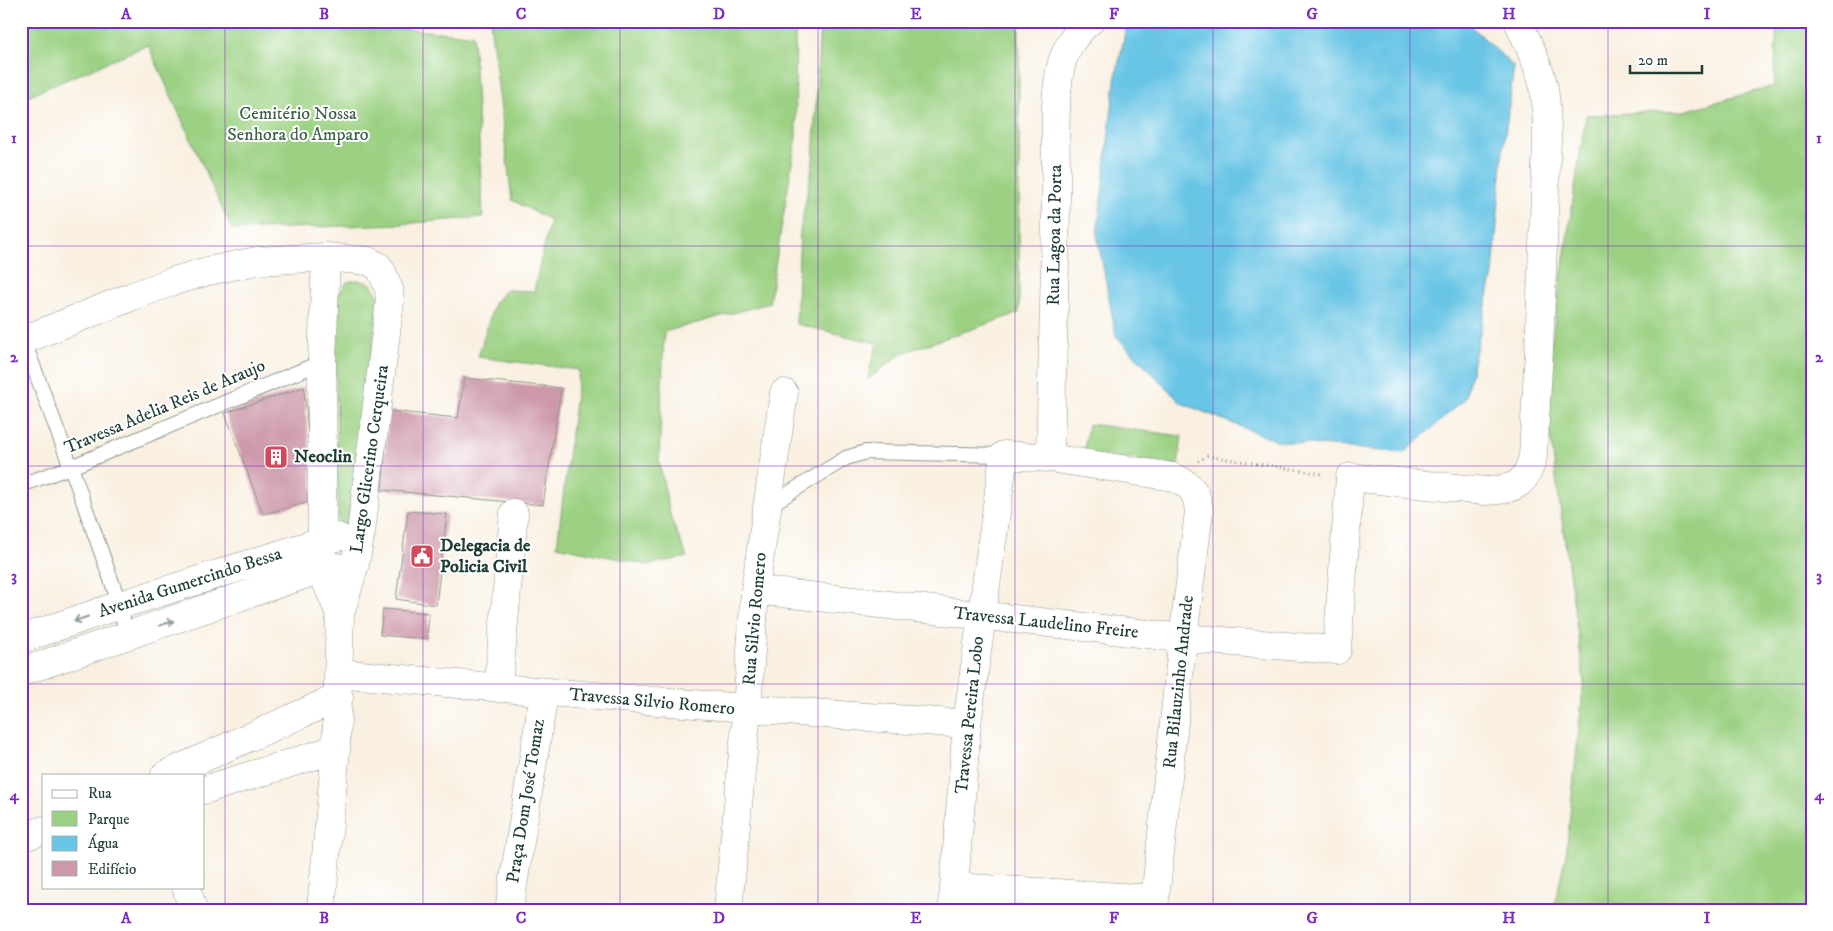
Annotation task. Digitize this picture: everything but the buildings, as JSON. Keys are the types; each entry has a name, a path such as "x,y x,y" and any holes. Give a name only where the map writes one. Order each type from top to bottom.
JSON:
{"street":[{"name":"Rua Lagoa da Porta","path":"1050,458 1056,241 1056,94 1062,64 1071,43 1090,21"},
{"path":"1350,477 1485,491 1518,485 1530,471 1533,456 1539,350 1547,110 1543,84 1518,21"},
{"path":"22,339 133,296 208,271 257,261 326,257"},
{"name":"Largo Glicerino Cerqueira","path":"321,910 336,750 340,614 355,564 361,532 390,301 386,279 378,266 368,262 326,257 322,362 321,570 340,614"},
{"name":"Rua Silvio Romero","path":"728,910 747,710 755,590 784,393"},
{"path":"1004,455 1050,458 1173,476"},
{"name":"Travessa Pereira Lobo","path":"953,898 967,724 1004,455"},
{"name":"Rua Bilauzinho Andrade","path":"1154,905 1183,638 1199,512 1197,496 1185,483 1173,476"},
{"name":"Travessa Laudelino Freire","path":"755,590 1183,638 1337,650 1350,477"},
{"path":"498,688 514,513"},
{"name":"Avenida Gumercindo Bessa","path":"21,639 120,605 322,541 361,532"},
{"name":"Avenida Gumercindo Bessa","path":"21,672 321,570 355,564"},
{"path":"167,774 339,685"},
{"name":"Travessa Silvio Romero","path":"339,685 498,688 747,710 967,724"},
{"name":"Praça Dom José Tomaz","path":"509,910 544,693"},
{"path":"205,790 336,750"},
{"path":"186,888 193,910"},
{"path":"953,898 1154,905"}],"lane":[{"path":"22,339 71,467 120,605 127,637"},
{"name":"Travessa Adelia Reis de Araujo","path":"21,485 71,467 322,362"},
{"path":"768,507 846,458 866,452 1004,455"}],"path":[{"path":"1173,476 1207,456 1350,477"}],"green space":[{"name":"Cemitério Nossa Senhora do Amparo","path":"21,21 369,21 394,28 473,35 483,217 402,224 232,230 148,45 23,98 21,93"},
{"path":"490,21 795,21 796,138 769,303 664,332 659,462 671,519 687,557 648,565 557,546 579,370 478,357 494,304 505,290 534,291 550,220 512,200"},
{"path":"820,21 1019,21 1019,313 902,353 867,380 877,343 796,324 800,232 813,162"},
{"path":"1777,21 1812,21 1812,910 1553,910 1566,855 1584,680 1544,390 1586,115 1684,111 1774,86"},
{"path":"358,280 371,284 379,297 348,519 345,525 339,524 338,509 335,300 347,282"},
{"path":"1088,424 1182,436 1178,465 1084,453"},
{"path":"973,901 1024,907 1025,910 972,910"}],"water":[{"path":"1152,21 1466,21 1514,67 1503,150 1493,274 1465,399 1404,453 1277,441 1181,403 1116,336 1097,235 1115,81 1126,28"}],"place":[{"name":"Neoclin","path":"276,457"},
{"name":"Delegacia de Policia Civil","path":"422,556"}]}
